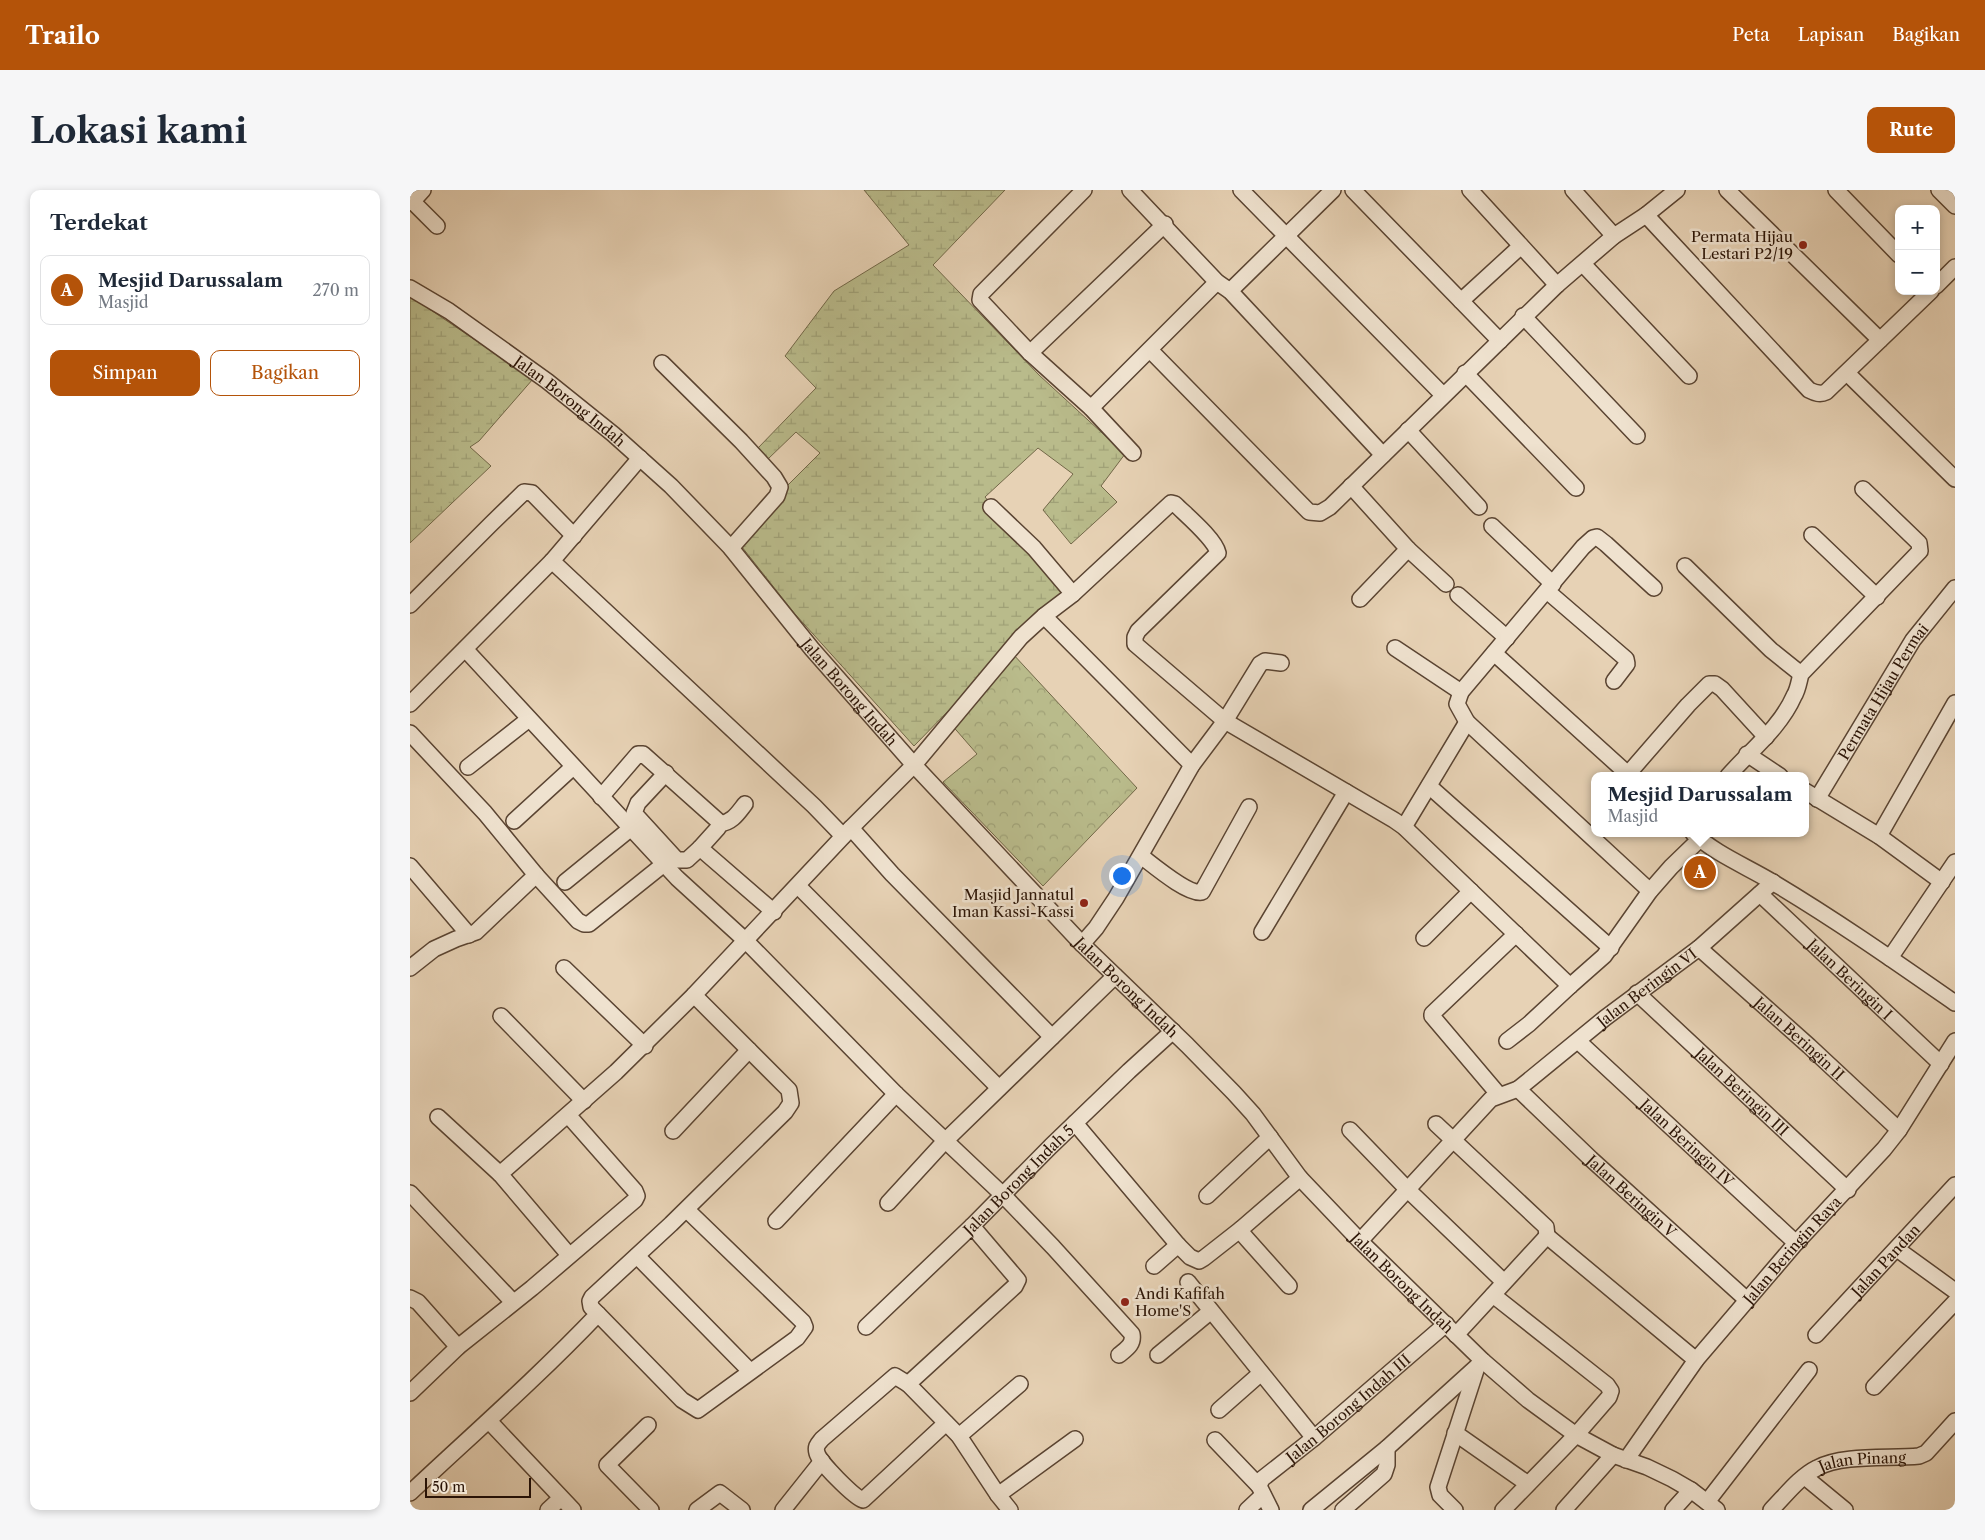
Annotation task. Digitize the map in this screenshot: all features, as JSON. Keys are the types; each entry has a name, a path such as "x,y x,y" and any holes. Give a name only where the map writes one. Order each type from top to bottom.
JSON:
{"street":[{"path":"423,190 411,200 437,226"},
{"path":"1084,190 980,297 980,300 1030,353 1091,408 1133,453"},
{"path":"1130,190 1165,224 1217,282 1230,291 1383,455"},
{"path":"1241,190 1444,395"},
{"path":"1230,291 1333,190"},
{"path":"1353,190 1500,341"},
{"path":"1470,190 1557,285"},
{"path":"1573,190 1614,236"},
{"path":"1150,350 1310,512 1320,513 1351,486 1500,341 1523,316 1557,285 1614,236 1646,215 1677,190"},
{"path":"1727,190 1880,340"},
{"path":"1836,190 1895,251"},
{"path":"1939,190 1955,206"},
{"path":"1646,215 1809,390 1818,394 1826,392 1847,373 1927,295"},
{"path":"1030,353 1165,224"},
{"path":"1461,301 1521,246"},
{"path":"1583,264 1689,376"},
{"path":"1940,282 1955,268"},
{"path":"1091,408 1217,282"},
{"name":"Jalan Borong Indah","path":"410,288 449,311 547,381 671,486 731,548 812,649 914,765 1082,944 1173,1031 1234,1093 1300,1178 1360,1241 1451,1329 1480,1364 1576,1435 1619,1457 1647,1467 1691,1490 1712,1506"},
{"path":"1523,316 1637,436"},
{"path":"662,363 741,441 774,477 780,487 777,496 731,548"},
{"path":"1465,373 1576,488"},
{"path":"1847,373 1955,479"},
{"path":"1408,430 1480,506"},
{"path":"410,704 552,561 640,458"},
{"path":"1351,486 1408,549 1446,584"},
{"path":"1731,772 1747,754 1766,737 1795,696 1801,674 1920,551 1919,543 1863,489"},
{"path":"410,605 524,492 532,493 574,536"},
{"path":"500,1174 645,1046 774,912 847,832 914,765 1021,636 1073,594 1165,506 1171,503 1175,504 1217,548 1218,553 1138,631 1135,637 1135,644 1225,721 1404,827 1570,986"},
{"path":"991,507 1034,548 1073,594"},
{"path":"1492,526 1550,587 1626,659 1626,664 1614,681"},
{"path":"1812,535 1877,597"},
{"path":"1591,837 1467,722 1457,704 1461,692 1587,542 1597,537 1654,588"},
{"path":"1360,599 1408,549"},
{"path":"552,561 786,780 847,832 898,880 1052,1036"},
{"path":"1685,566 1771,650 1801,674"},
{"name":"Permata Hijau Permai","path":"1811,795 1913,640 1955,588"},
{"path":"1458,595 1507,638"},
{"path":"1044,616 1192,765"},
{"path":"1394,648 1461,692"},
{"path":"465,649 664,864 746,941 944,1142 1003,1195 1072,1268 1132,1334 1132,1344 1119,1355"},
{"path":"1494,653 1626,772"},
{"path":"1082,944 1096,928 1141,856 1192,765 1225,721 1260,664 1265,661 1281,663"},
{"path":"1631,772 1688,704 1709,684 1722,689 1766,737"},
{"path":"1879,836 1955,703"},
{"path":"468,767 529,719"},
{"path":"1404,827 1467,722"},
{"path":"410,734 485,813 536,875 578,921 590,924 664,864"},
{"path":"601,797 638,754 643,754 666,773 719,824"},
{"path":"1747,754 1774,772"},
{"path":"514,822 573,767"},
{"path":"666,773 638,803 634,813 677,860 687,860 718,828 719,824"},
{"path":"1429,786 1610,948"},
{"path":"1262,932 1346,792"},
{"path":"1811,795 1879,836 1950,874 1890,958"},
{"path":"719,824 725,824 731,820 745,804"},
{"path":"1141,856 1188,889 1198,893 1202,892 1249,807"},
{"path":"565,882 630,829"},
{"path":"1592,837 1650,891"},
{"path":"1508,1041 1534,1020 1610,948 1650,891 1695,837"},
{"path":"1697,837 1732,861 1773,882 1955,1003"},
{"path":"700,848 774,912"},
{"path":"410,866 469,935"},
{"path":"410,968 434,949 476,932 485,926 536,875"},
{"name":"Jalan Beringin VI","path":"1518,1089 1637,993 1699,948 1773,882"},
{"path":"798,886 999,1088"},
{"path":"1424,938 1471,891"},
{"name":"Jalan Beringin I","path":"1760,894 1941,1064"},
{"path":"1499,1095 1432,1014 1516,934"},
{"name":"Jalan Beringin II","path":"1699,948 1899,1130"},
{"path":"564,968 645,1046"},
{"path":"888,1203 944,1142 1115,976"},
{"name":"Jalan Beringin III","path":"1637,993 1848,1190"},
{"path":"687,1210 803,1322 805,1327 798,1338 698,1410 694,1409 666,1384 591,1308 590,1301 592,1296 687,1210 775,1124 791,1103 788,1090 694,995"},
{"path":"501,1016 584,1101"},
{"name":"Jalan Borong Indah 5","path":"866,1327 972,1226 1075,1123 1173,1031"},
{"name":"Jalan Beringin IV","path":"1578,1041 1796,1243"},
{"name":"Jalan Beringin Raya","path":"1564,1510 1619,1457 1696,1360 1796,1243 1884,1150 1899,1130 1955,1041"},
{"path":"673,1131 749,1050"},
{"path":"1360,1241 1484,1106 1499,1095 1518,1089"},
{"name":"Jalan Beringin V","path":"1518,1089 1748,1300"},
{"path":"776,1221 896,1094"},
{"path":"410,1393 458,1347 629,1206 637,1196 635,1191 568,1115"},
{"path":"438,1117 500,1174 569,1255"},
{"path":"1075,1123 1178,1244 1190,1257 1199,1260 1241,1229 1300,1178"},
{"path":"1436,1124 1546,1227 1547,1236 1696,1360"},
{"path":"1350,1130 1408,1190 1504,1282"},
{"path":"1207,1196 1270,1137"},
{"name":"Jalan Pandan","path":"1816,1335 1955,1186"},
{"path":"410,1193 513,1302"},
{"path":"908,1384 1015,1286 1018,1280 972,1226"},
{"path":"1241,1229 1241,1232 1289,1286"},
{"name":"Jalan Borong Indah III","path":"1248,1510 1261,1491 1262,1479 1493,1294 1547,1236"},
{"path":"1154,1266 1178,1244"},
{"path":"1897,1249 1955,1291"},
{"path":"637,1256 750,1371"},
{"path":"1188,1282 1314,1438"},
{"path":"1493,1294 1607,1385 1611,1391 1609,1397 1576,1435 1503,1510"},
{"path":"410,1298 418,1302 458,1347"},
{"path":"1874,1387 1955,1302"},
{"path":"1158,1355 1211,1311"},
{"path":"410,1492 489,1421 598,1314"},
{"path":"1455,1510 1440,1496 1438,1487 1480,1364"},
{"path":"1311,1510 1387,1448 1480,1364"},
{"path":"1712,1506 1809,1370"},
{"path":"1219,1410 1261,1372"},
{"path":"946,1424 863,1500 854,1494 822,1461 817,1448 822,1439 895,1376 908,1384 959,1436 1010,1510"},
{"path":"959,1436 1020,1384"},
{"path":"489,1421 573,1510"},
{"name":"Jalan Pinang","path":"1772,1510 1816,1468 1827,1463 1860,1458 1919,1456 1926,1453 1955,1421"},
{"path":"648,1425 607,1465 651,1510"},
{"path":"1455,1433 1528,1484"},
{"path":"998,1495 1075,1439"},
{"path":"1216,1440 1261,1491 1271,1510"},
{"path":"1343,1510 1384,1474 1387,1465 1387,1448"},
{"path":"783,1510 822,1461"},
{"path":"1805,1477 1845,1510"},
{"path":"1673,1510 1691,1490"},
{"path":"697,1510 720,1493 742,1510"},
{"path":"548,1510 561,1498"}],"green space":[{"path":"864,190 1005,190 933,265 1039,375 1125,454 1101,486 1117,502 1071,544 1043,510 1073,474 1038,448 985,497 1064,592 914,746 795,614 738,542 782,491 820,453 796,432 768,459 758,448 816,388 785,356 834,291 909,245"},
{"path":"410,296 533,379 479,441 470,447 491,466 410,543"},
{"path":"1012,653 1137,788 1043,886 943,782 977,754 950,723"}],"place":[{"name":"Permata Hijau Lestari P2/19","path":"1803,245"},
{"name":"Mesjid Darussalam","path":"1700,872"},
{"name":"Masjid Jannatul Iman Kassi-Kassi","path":"1084,903"},
{"name":"Andi Kafifah Home'S","path":"1125,1302"}]}
